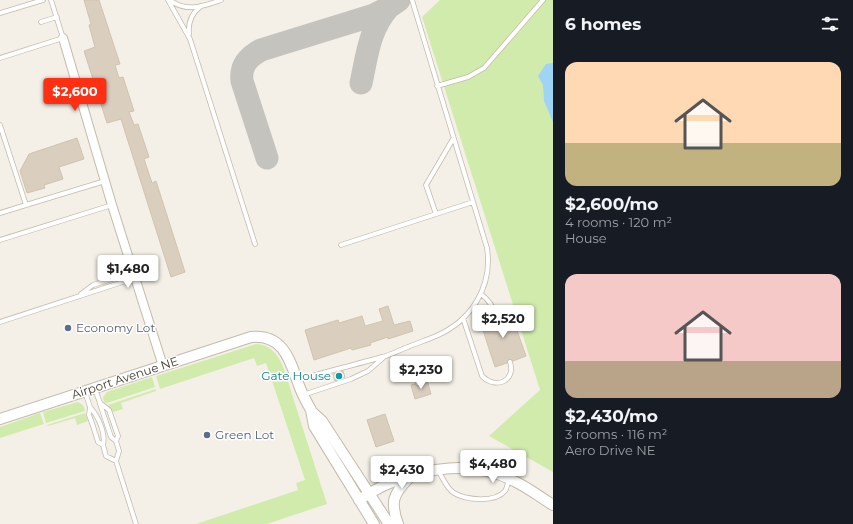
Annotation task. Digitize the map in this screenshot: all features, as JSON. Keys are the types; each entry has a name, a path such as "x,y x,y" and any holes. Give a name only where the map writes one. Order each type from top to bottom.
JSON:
{"street":[{"path":"63,38 112,205 163,366"},
{"name":"Airport Avenue NE","path":"0,419 251,337 271,339 280,346 289,360 297,380"},
{"path":"297,380 311,411 314,426 374,524"},
{"path":"311,411 322,421 389,524"},
{"path":"359,500 387,484 411,476 437,470 465,468 498,474 553,505"},
{"path":"398,524 394,513 396,491 411,476"}],"lane":[{"path":"0,13 43,0"},
{"path":"0,58 63,38 51,0"},
{"path":"169,0 186,8 221,0"},
{"path":"169,0 190,39 255,244"},
{"path":"297,380 384,357 437,336 463,318 473,307 481,294 486,281 489,259 484,237 412,0"},
{"path":"438,86 468,77 484,68 543,0"},
{"path":"190,39 189,30 191,18 196,11 204,5"},
{"path":"41,22 57,18"},
{"path":"63,94 79,89"},
{"path":"0,125 26,205"},
{"path":"436,214 426,185 453,139"},
{"path":"0,213 105,181"},
{"path":"341,245 473,202"},
{"path":"0,240 112,205"},
{"path":"78,297 94,285 134,275"},
{"path":"0,322 78,297 134,275"},
{"path":"481,294 488,299 494,307 497,316"},
{"path":"463,318 482,376 487,381 501,383 508,379 512,367 510,362"},
{"path":"303,395 346,381 368,371 384,357"},
{"path":"414,364 418,383"},
{"path":"95,388 100,403 109,410 118,436 116,441 119,451 116,462 136,524"},
{"path":"85,392 90,407 89,415 98,442 103,445"},
{"path":"90,407 96,413 102,431 104,439 103,445 106,456 116,462"},
{"path":"437,470 453,493 463,497 475,499 485,499 500,494 505,490 509,479"}],"green space":[{"path":"440,0 553,0 553,472 489,436 540,390 422,17"},
{"path":"256,344 266,346 271,349 282,364 327,504 267,524 196,524 298,490 296,483 305,480 266,363 257,366 254,358 160,389 156,376"},
{"path":"152,377 155,387 107,403 104,402 103,397 107,392"},
{"path":"156,389 156,391 121,403 123,409 113,412 108,405"},
{"path":"78,402 83,405 85,411 46,423 43,412"},
{"path":"40,413 44,424 0,438 0,427"},
{"path":"85,413 88,421 77,425 75,418 48,426 47,425"}],"water":[{"path":"553,63 553,122 544,101 543,85 538,76 546,64"}],"building":[{"path":"84,0 99,0 120,64 115,65 119,78 123,77 134,111 129,112 134,125 138,124 149,157 144,159 152,183 156,181 185,272 171,277 121,119 107,123 84,51 95,47 89,25 91,24"},
{"path":"77,138 84,159 59,167 63,179 44,185 45,188 27,193 20,171 29,154"},
{"path":"388,306 394,325 410,321 413,331 370,343 371,345 352,350 351,348 314,360 305,330 338,320 339,323 362,316 365,326 383,321 379,309"},
{"path":"510,311 526,356 513,361 509,359 507,363 495,367 480,321 494,317 498,319 500,318 500,315"},
{"name":"Gate House","path":"343,371 345,377 335,381 333,374"},
{"path":"427,380 431,394 415,399 411,385 415,384 419,386 421,382"},
{"path":"385,414 394,441 376,447 367,420"}],"taxiway":[{"path":"267,158 242,81 242,71 246,62 261,50 374,15 399,0"},
{"path":"361,83 367,53 373,34 382,15 389,7"}],"place":[{"name":"Economy Lot","path":"68,328"},
{"name":"Gate House","path":"339,376"},
{"name":"Green Lot","path":"207,435"}]}
